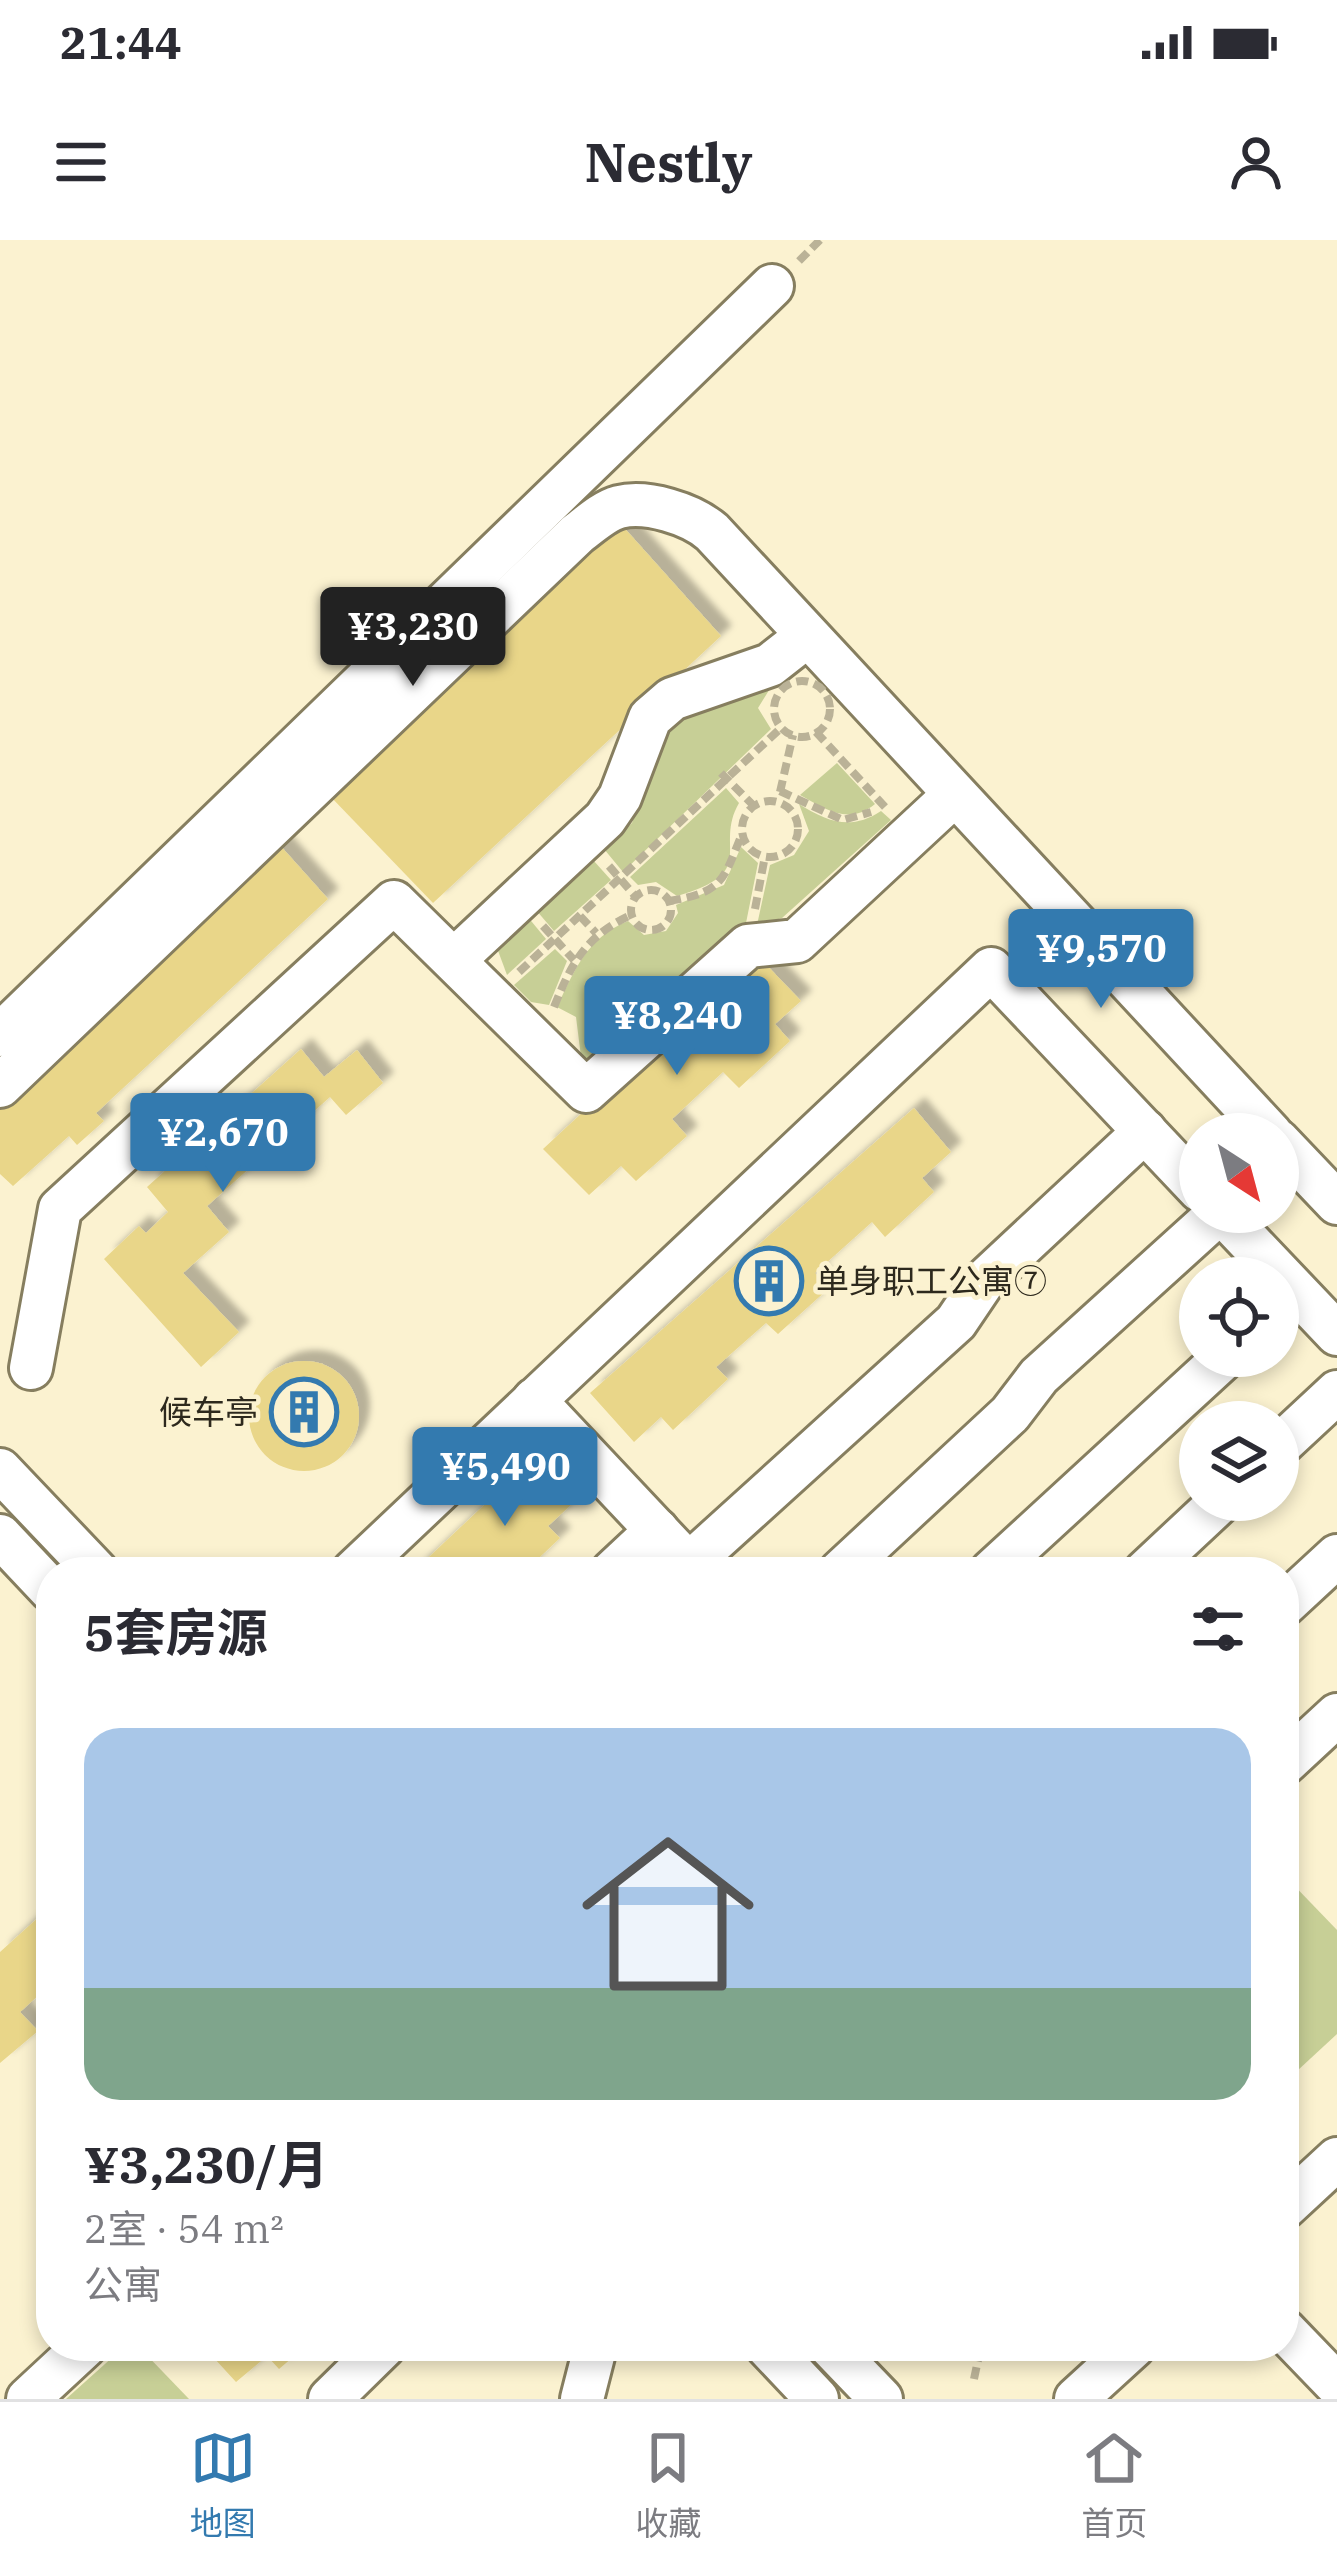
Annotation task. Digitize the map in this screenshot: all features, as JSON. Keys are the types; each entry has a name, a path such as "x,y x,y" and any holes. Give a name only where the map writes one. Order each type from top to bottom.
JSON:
{"street":[{"path":"0,1035 772,286"},
{"path":"0,1086 600,517 619,507 637,506 698,520 1251,1113"},
{"path":"454,961 605,819 620,797 650,718 672,698 770,665 807,636"},
{"path":"31,1369 60,1209 394,902 586,1090 748,946 797,940 952,796"},
{"path":"368,1557 992,969 1179,1167"},
{"path":"705,1557 956,1322 982,1282 1145,1131"},
{"path":"1299,1163 1337,1203"},
{"path":"855,1557 1010,1414 1039,1376 1198,1233"},
{"path":"1299,1308 1337,1334"},
{"path":"1007,1557 1203,1377"},
{"path":"1299,1427 1337,1391"},
{"path":"535,1400 683,1557"},
{"path":"0,1470 83,1557"},
{"path":"1161,1557 1200,1521"},
{"path":"628,1557 657,1530"},
{"path":"0,1536 36,1574"},
{"path":"1299,1591 1337,1556"},
{"path":"1299,1750 1337,1715"},
{"path":"1299,2194 1337,2159"},
{"path":"1299,2346 1337,2385"},
{"path":"28,2399 69,2361"},
{"path":"330,2399 369,2361"},
{"path":"582,2399 592,2361"},
{"path":"781,2361 817,2399"},
{"path":"844,2361 880,2399"},
{"path":"1076,2399 1118,2361"}],"path":[{"path":"804,681 821,688 830,705 825,724 816,732 794,735 782,728 775,717 776,700 786,686 804,681"},
{"path":"492,998 724,776 782,728"},
{"path":"816,732 895,817"},
{"path":"778,796 794,735"},
{"path":"724,776 754,806"},
{"path":"669,901 698,896 720,882 737,857 745,816 754,806 778,796 843,820 862,818 882,804"},
{"path":"742,834 759,855 786,852 799,829 792,811 778,796"},
{"path":"647,890 660,892 669,901 669,920 658,929 639,926 632,915 636,896 647,890"},
{"path":"553,1009 571,964 596,933 632,915"},
{"path":"580,916 596,933"},
{"path":"974,2379 978,2361"}],"green space":[{"path":"771,687 758,708 771,729 623,872 604,849 632,823 665,728 680,717"},
{"path":"837,763 875,804 846,815 800,795"},
{"path":"726,788 739,803 732,819 727,868 718,878 677,896 656,882 638,885 630,877"},
{"path":"799,804 840,822 860,821 881,811 891,820 782,918 757,925 770,865 794,855 809,831"},
{"path":"741,847 758,863 744,933 590,1059 581,1057 576,1017 557,1007 584,956 602,936 628,921 644,935 666,931 678,913 676,905 724,885"},
{"path":"593,860 611,880 554,931 536,910"},
{"path":"527,916 546,939 507,975 497,948"},
{"path":"555,949 567,961 549,1005 531,1002 514,985"},
{"path":"1299,1891 1337,1930 1337,2034 1299,2069"},
{"path":"108,2361 152,2361 189,2399 66,2399"}],"building":[{"path":"618,521 721,636 433,903 329,795"},
{"path":"277,842 328,899 96,1113 104,1121 77,1145 69,1136 13,1186 0,1174 0,1103"},
{"path":"755,953 801,1001 775,1024 790,1041 739,1088 723,1072 672,1119 687,1136 636,1181 621,1166 589,1195 543,1149"},
{"path":"301,1049 324,1077 357,1050 383,1083 346,1115 330,1097 207,1206 229,1232 183,1273 239,1332 201,1367 104,1259 139,1226 146,1233 168,1212 147,1187"},
{"name":"单身职工公寓⑦","path":"914,1108 951,1152 922,1178 934,1192 885,1237 872,1222 815,1273 828,1289 778,1334 766,1323 716,1367 728,1379 673,1430 661,1417 634,1442 590,1393"},
{"name":"候车亭","path":"304,1361 343,1377 359,1416 343,1455 304,1471 265,1455 249,1416 265,1377"},
{"path":"532,1460 572,1504 548,1526 560,1538 540,1557 429,1557"},
{"path":"36,1920 36,1998 20,2012 36,2033 0,2063 0,1952"},
{"path":"217,2361 261,2361 236,2382"}],"place":[{"name":"单身职工公寓⑦","path":"769,1281"},
{"name":"候车亭","path":"304,1412"}]}
